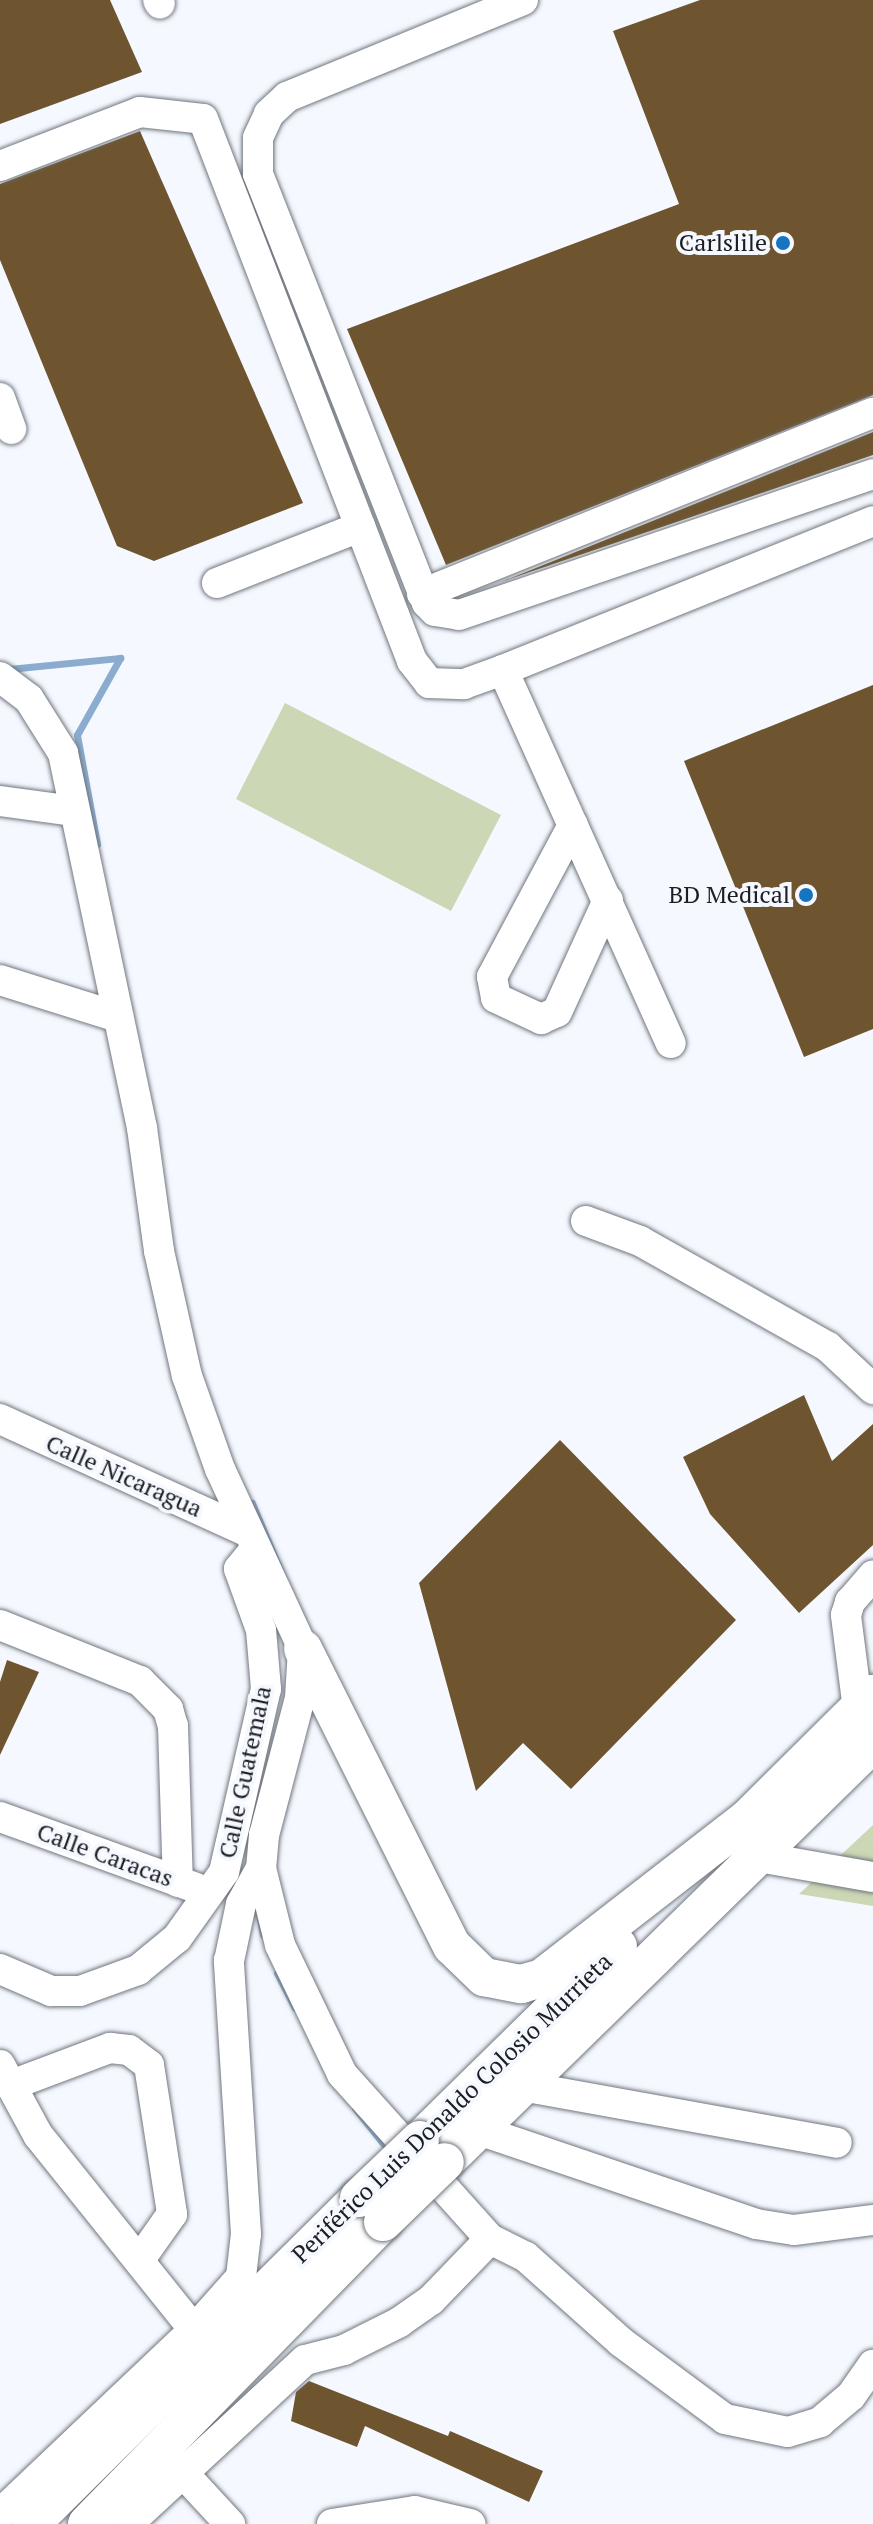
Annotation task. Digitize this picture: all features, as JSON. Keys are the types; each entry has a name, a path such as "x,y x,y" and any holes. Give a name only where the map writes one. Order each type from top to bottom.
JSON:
{"main road":[{"path":"303,1649 452,1946 484,1977 521,1984 542,1978 747,1819"},
{"name":"Periférico Luis Donaldo Colosio Murrieta","path":"87,2524 264,2317 436,2140 483,2078 747,1819 867,1725"},
{"name":"Periférico Luis Donaldo Colosio Murrieta","path":"436,2140 478,2130 759,1857 867,1725"},
{"name":"Periférico Luis Donaldo Colosio Murrieta","path":"14,2515 264,2317"}],"street":[{"path":"523,0 297,91 269,114 258,138 258,174 422,594 435,611 459,615 873,474"},
{"path":"0,166 140,112 203,119 418,673 443,686 503,670 873,521"},
{"path":"0,398 11,429"},
{"path":"422,594 873,413"},
{"path":"217,583 360,527"},
{"path":"503,670 671,1043"},
{"path":"0,677 29,699 63,753 118,1017 187,1376 252,1540 303,1649 300,1698 264,1835 261,1868 280,1945 342,2074 490,2239 526,2257 656,2370 725,2419 788,2432 820,2422 851,2396 873,2365"},
{"path":"0,801 74,811"},
{"path":"573,825 492,977 496,998 541,1019 557,1012 608,900"},
{"path":"0,980 118,1017"},
{"path":"586,1221 640,1241 828,1347 873,1389"},
{"name":"Calle Nicaragua","path":"0,1419 252,1540"},
{"name":"Calle Guatemala","path":"0,1969 51,1991 80,1991 138,1970 177,1938 224,1872 266,1689 261,1630 239,1569 252,1540"},
{"path":"867,1725 846,1615 850,1602 873,1576"},
{"path":"0,1625 140,1681 168,1709 173,1726 178,1882"},
{"name":"Calle Caracas","path":"0,1817 210,1892"},
{"path":"759,1857 873,1877"},
{"path":"14,2515 194,2330 241,2277 246,2257 229,1961 241,1904 261,1868"},
{"path":"141,2258 172,2214 149,2065 129,2050 110,2048 7,2075 38,2135 141,2258 194,2330"},
{"path":"483,2078 837,2143"},
{"path":"478,2130 756,2224 794,2230 873,2220"},
{"path":"128,2524 305,2360 344,2350 400,2322 431,2300 490,2239"},
{"path":"264,2317 305,2360"},
{"path":"182,2472 230,2524"},
{"path":"332,2524 415,2511 470,2524"}],"green space":[{"path":"285,703 501,815 451,911 236,799"},
{"path":"873,1825 873,1906 799,1894"}],"building":[{"path":"0,0 110,0 142,72 0,124"},
{"path":"700,0 873,0 873,395 446,565 347,329 679,204 613,31"},
{"path":"140,131 303,503 154,561 117,546 0,260 0,184"},
{"path":"873,432 873,455 501,582"},
{"name":"BD Medical","path":"873,685 873,1029 804,1057 684,761"},
{"path":"804,1395 832,1461 873,1424 873,1545 799,1613 710,1514 683,1457"},
{"path":"560,1440 736,1620 571,1789 523,1743 476,1791 419,1583"},
{"path":"7,1660 39,1672 0,1755 0,1682"},
{"path":"309,2381 448,2436 450,2431 543,2471 529,2502 365,2426 357,2447 291,2421 296,2392"}],"waterway":[{"path":"9,669 120,658 77,735 97,844"},
{"path":"252,1503 284,1580"},
{"path":"258,1909 263,1935"},
{"path":"277,1973 295,2008"},
{"path":"355,2108 389,2151"}],"place":[{"name":"Carlslile","path":"783,243"},
{"name":"BD Medical","path":"806,895"}]}
